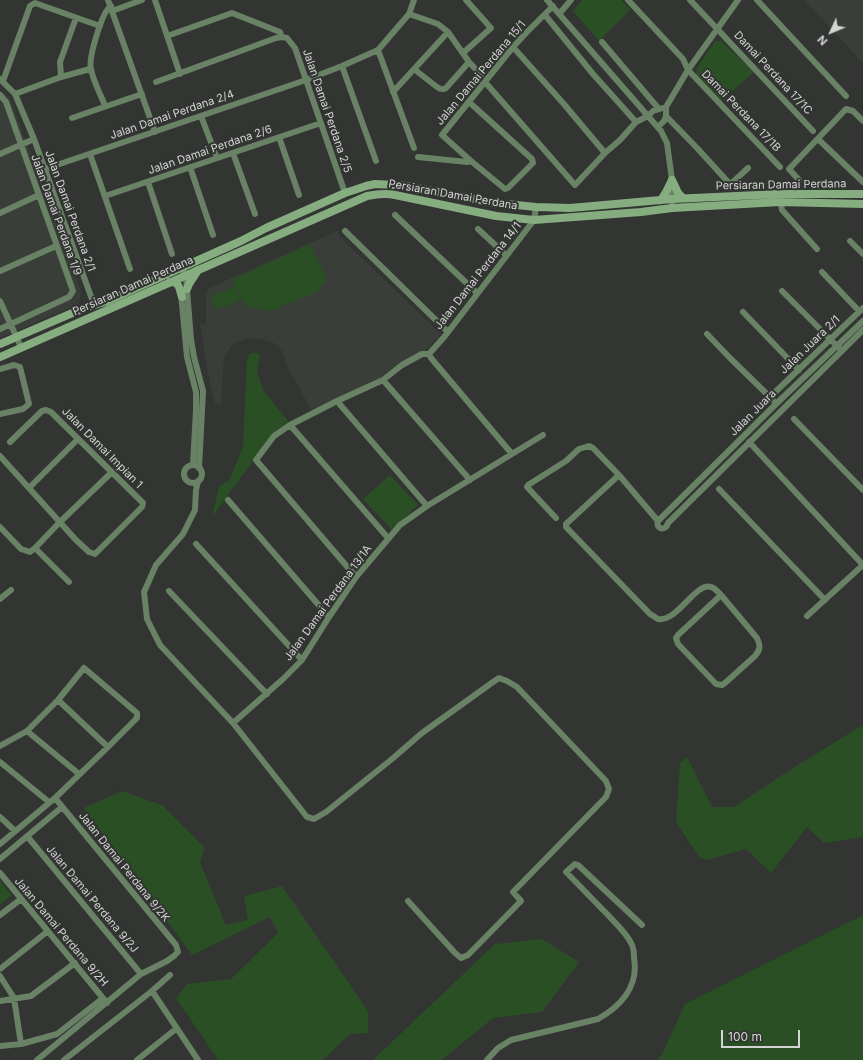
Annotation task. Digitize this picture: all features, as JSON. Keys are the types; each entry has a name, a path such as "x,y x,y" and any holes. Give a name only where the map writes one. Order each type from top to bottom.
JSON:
{"main road":[{"path":"672,180 683,198"},
{"path":"661,200 672,180"},
{"name":"Persiaran Damai Perdana","path":"0,344 84,308 105,302 183,271 345,193 375,184 406,186 496,203 536,207 570,208 683,198 780,198 863,204"},
{"path":"401,196 408,194 409,192 406,186"},
{"name":"Persiaran Damai Perdana","path":"0,356 170,282 183,271 198,269 367,196 382,193 496,216 534,220 780,198 863,194"},
{"name":"Persiaran Damai Perdana","path":"84,308 93,302 176,265 183,271"},
{"path":"187,289 198,269"},
{"path":"170,282 175,282 179,285 182,296"}],"street":[{"path":"105,106 90,68 90,61 100,26 107,9 110,6 142,0"},
{"path":"155,0 180,74"},
{"path":"414,0 408,14 378,50 414,148"},
{"path":"463,53 491,28 466,0"},
{"path":"548,0 658,126 667,142 672,180 672,208"},
{"path":"559,14 571,0"},
{"name":"Damai Perdana 17/1B","path":"628,0 683,59 688,70 780,167"},
{"name":"Damai Perdana 17/1C","path":"690,0 813,131"},
{"path":"485,82 575,185 636,122 663,108 738,0"},
{"path":"756,0 846,96"},
{"path":"1,80 30,6 35,3 100,26"},
{"path":"110,6 155,132"},
{"name":"Jalan Damai Perdana 15/1","path":"471,161 442,135 513,47 545,16 553,6"},
{"path":"156,82 284,37 280,32 232,13 167,36"},
{"path":"408,14 438,24 448,32 469,62 481,75"},
{"path":"545,16 594,75 636,122"},
{"path":"61,77 60,62 76,18"},
{"path":"393,92 448,32"},
{"name":"Jalan Damai Perdana 2/5","path":"284,37 295,48 345,193"},
{"path":"602,42 653,102 663,108 666,116 728,182 731,183 734,181 748,168"},
{"path":"513,47 605,153"},
{"name":"Jalan Damai Perdana 2/4","path":"44,169 306,80 378,50"},
{"path":"414,69 437,88 444,90 469,62"},
{"path":"342,66 376,161"},
{"path":"15,94 90,68"},
{"name":"Jalan Damai Perdana 2/1","path":"1,80 15,94 34,139 93,302"},
{"path":"72,118 142,94"},
{"name":"Jalan Damai Perdana 1/9","path":"0,95 6,102 73,291 69,297 10,324"},
{"path":"418,156 467,162 471,161 505,189 508,188 533,163 532,159 469,102"},
{"path":"799,180 789,169 846,109 852,110 863,121"},
{"path":"201,116 217,158"},
{"path":"658,126 664,121 666,116"},
{"name":"Jalan Damai Perdana 2/6","path":"105,196 321,123"},
{"path":"279,137 299,196"},
{"path":"0,154 34,139"},
{"path":"818,139 863,182"},
{"path":"233,153 255,214"},
{"path":"90,154 130,268"},
{"path":"190,167 214,235"},
{"path":"148,182 172,254"},
{"path":"0,213 39,195"},
{"path":"780,198 782,210 817,249"},
{"name":"Jalan Damai Perdana 14/1","path":"429,354 448,332 534,220 536,207"},
{"path":"395,215 477,293"},
{"path":"478,229 506,255"},
{"path":"345,231 448,332"},
{"path":"850,242 863,254"},
{"path":"0,270 56,246"},
{"path":"183,271 187,289 191,339 203,391 196,466"},
{"path":"183,271 182,296 187,357 196,392 196,466 202,472 202,476 198,481 196,490 195,510 183,534 156,565 144,592 147,619 160,645 233,723 307,817 314,819 319,817 392,760 422,733 499,678 517,687 606,781 609,789 606,797 513,892 521,901 468,955 461,958 455,953 408,901"},
{"path":"822,272 861,309"},
{"path":"782,291 839,348"},
{"path":"0,301 21,347"},
{"name":"Jalan Juara 2/1","path":"770,397 861,309"},
{"path":"743,312 799,370"},
{"name":"Jalan Juara","path":"863,321 839,348 749,442 668,523 667,526 663,529 658,526 658,520 776,404 839,348 863,330"},
{"path":"0,329 10,324"},
{"path":"707,334 776,404"},
{"path":"356,577 256,460 274,436 290,425 383,380 402,365 422,354 429,354 512,454"},
{"path":"0,369 14,365 20,367 29,404 23,409 0,414"},
{"path":"383,380 470,480"},
{"path":"337,402 428,506"},
{"name":"Jalan Damai Impian 1","path":"10,442 42,411 46,410 52,412 143,503 142,507 95,554 89,552 59,522"},
{"path":"794,419 863,490"},
{"path":"290,425 388,538"},
{"name":"Jalan Damai Perdana 13/1A","path":"233,723 283,680 302,660 356,577 400,525 543,435"},
{"path":"29,488 78,439"},
{"path":"749,442 863,565 807,616"},
{"path":"556,518 527,487 566,461 579,449 589,446 593,448 619,475 658,520"},
{"path":"0,456 59,522"},
{"path":"196,466 188,467 185,471 186,478 196,490"},
{"path":"33,550 59,522 112,472"},
{"path":"619,475 566,524 566,528 650,614 658,619 666,618 674,614 695,594 707,586 712,587 721,595 757,638 760,643 760,648 759,652 755,656 725,683 719,685 716,684 678,644 676,638 721,595"},
{"path":"190,482 198,481"},
{"path":"719,489 825,600"},
{"path":"228,500 329,617"},
{"path":"0,527 21,549 33,550 69,582"},
{"path":"196,544 302,660"},
{"path":"0,599 11,590"},
{"path":"169,591 267,694"},
{"path":"0,746 27,731 58,700 84,668 137,713 137,716 108,747 78,774 55,798 0,844"},
{"path":"58,700 108,747"},
{"path":"27,731 78,774"},
{"path":"0,762 49,802"},
{"name":"Jalan Damai Perdana 9/2K","path":"55,798 171,939 177,949 178,952 174,956 141,974"},
{"path":"0,858 62,807"},
{"path":"0,817 15,831"},
{"name":"Jalan Damai Perdana 9/2J","path":"27,836 141,974"},
{"path":"487,1060 498,1048 511,1040 598,1019 608,1014 629,991 635,975 635,962 632,946 625,933 566,872 575,864 578,865 642,926"},
{"name":"Jalan Damai Perdana 9/2H","path":"0,873 105,1000"},
{"path":"0,915 21,899"},
{"path":"0,969 48,931"},
{"path":"0,1001 32,996 75,963"},
{"path":"0,1046 21,1044 57,1034 141,974"},
{"path":"64,1060 152,991 170,975"},
{"path":"0,976 14,998 21,1044"},
{"path":"152,991 198,1060"},
{"path":"37,1060 105,1000"},
{"path":"139,1059 177,1028"}],"shaded area":[{"path":"804,0 863,0 863,63"},
{"path":"0,90 10,98 81,291 79,304 0,338"},
{"path":"337,231 342,239 441,334 424,352 385,377 312,411 287,366 282,351 274,343 260,339 247,338 232,345 224,356 221,404 215,403 210,385 200,323 206,324 206,292 209,288"}],"green space":[{"path":"582,0 621,0 630,10 599,41 573,11"},
{"path":"715,41 721,41 754,72 721,101 696,75 697,68"},
{"path":"310,244 327,279 317,292 270,311 246,307 232,280"},
{"path":"234,287 240,300 216,310 210,297"},
{"path":"251,353 257,353 260,356 257,371 263,390 289,422 274,432 212,517 219,486 229,481 243,447 247,359"},
{"path":"390,475 418,505 391,529 363,499"},
{"path":"863,725 863,837 824,843 807,827 771,873 746,849 707,860 699,857 676,822 680,763 687,757 712,807 734,807 796,766"},
{"path":"122,791 162,805 205,848 200,862 226,925 248,920 244,896 282,886 368,1011 368,1033 350,1034 323,1060 218,1060 176,998 187,984 231,979 278,933 270,917 192,955 84,808"},
{"path":"0,880 11,895 0,905"},
{"path":"863,915 863,1060 657,1060 662,1054 685,1004"},
{"path":"542,939 579,962 542,1012 493,1018 442,1060 373,1060 495,944"}]}
